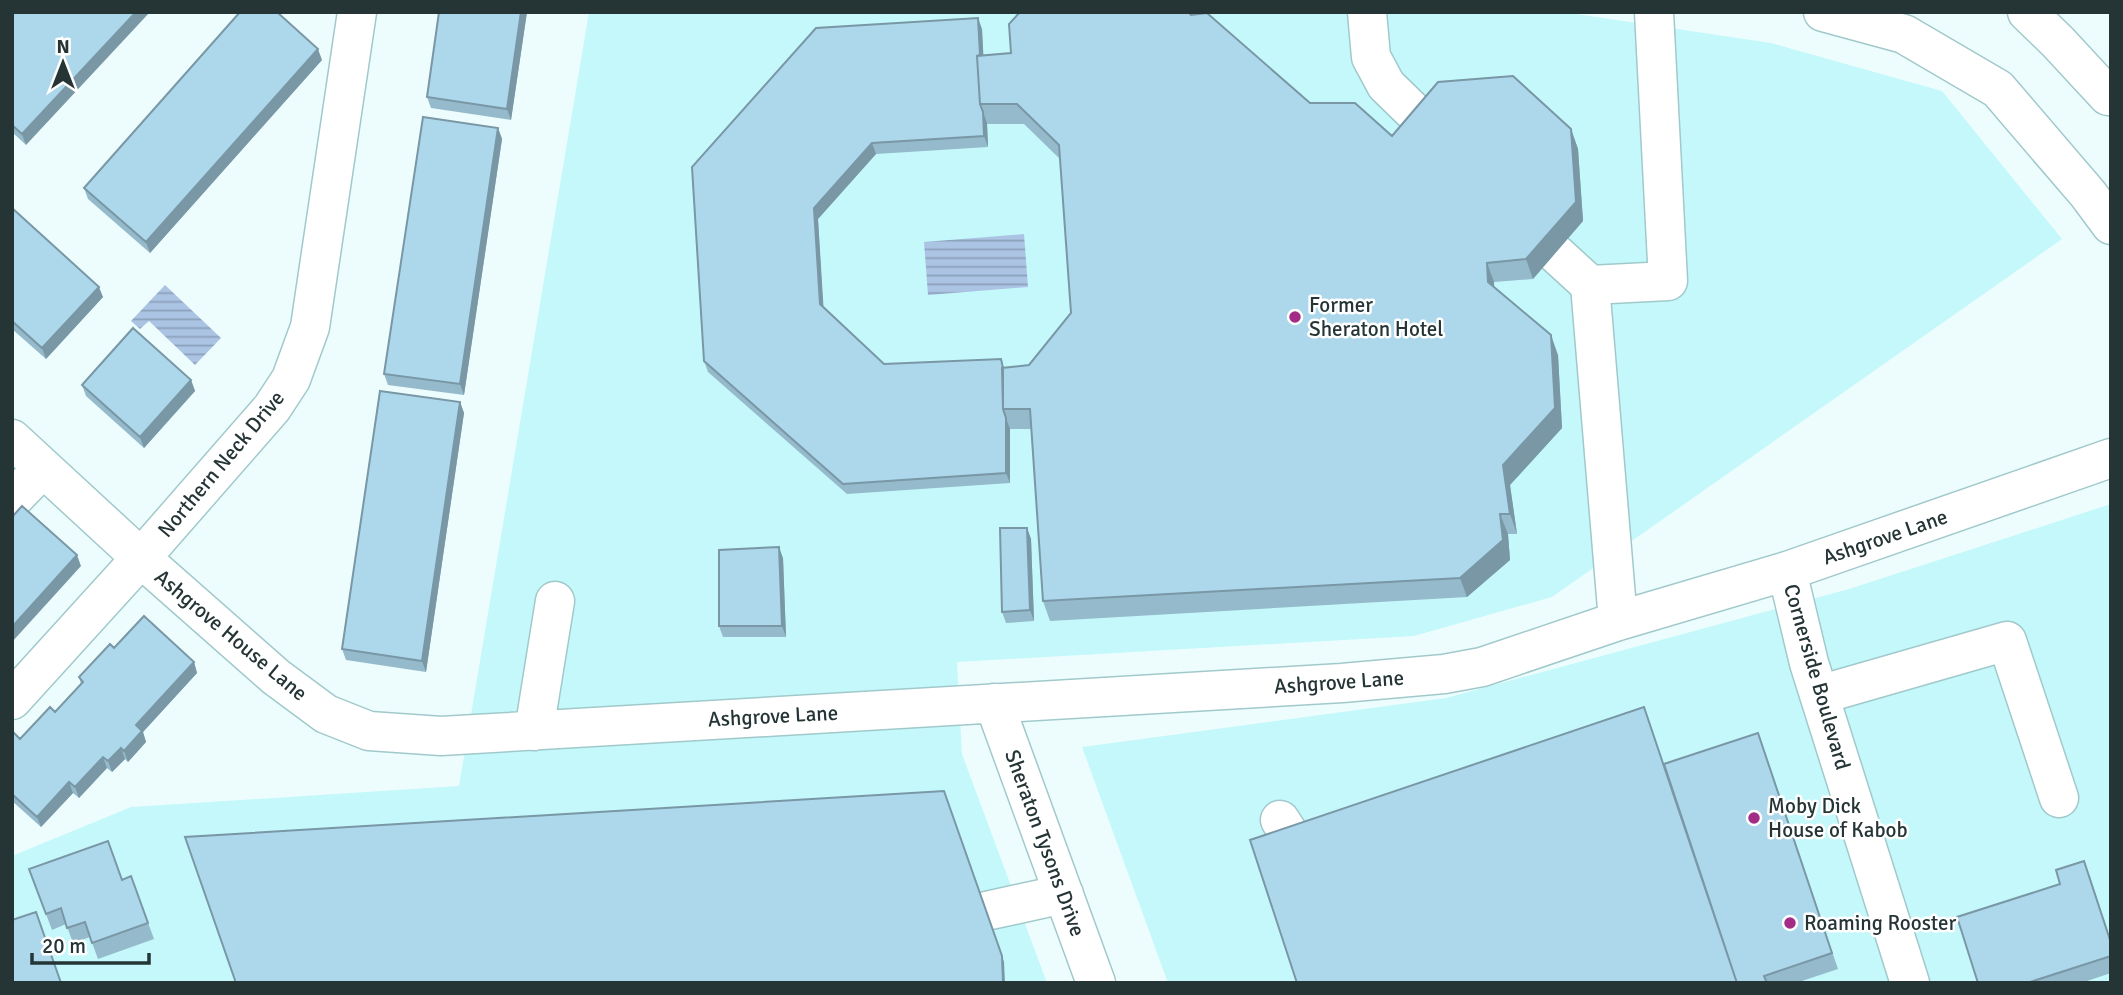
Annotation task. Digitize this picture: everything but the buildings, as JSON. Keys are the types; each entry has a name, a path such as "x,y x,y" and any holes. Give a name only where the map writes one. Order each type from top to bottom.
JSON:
{"main road":[{"name":"Northern Neck Drive","path":"12,700 272,408 291,379 310,327 358,12"},
{"path":"1367,12 1371,57 1386,85 1426,124"},
{"path":"1590,285 1668,281 1654,12"},
{"path":"1823,12 1904,34 1998,89 2088,194 2111,225"},
{"path":"2027,12 2110,98"},
{"path":"2046,12 2110,98"},
{"path":"1555,253 1590,285 1618,621"},
{"name":"Ashgrove House Lane","path":"12,439 276,677 327,714 369,731 406,735 534,731"},
{"name":"Ashgrove Lane","path":"534,731 1342,683 1444,674 1482,667 1618,621 1787,571 2111,458"},
{"path":"12,500 43,468"},
{"name":"Cornerside Boulevard","path":"1787,571 1809,663 1910,983"},
{"path":"534,731 555,601"},
{"path":"1819,695 2007,642 2059,797"},
{"name":"Sheraton Tysons Drive","path":"994,703 1096,983"},
{"path":"986,911 1063,894"}],"shaded area":[{"path":"589,12 1563,12 1771,43 1942,91 2062,239 1552,597 1414,636 957,662 962,754 1047,983 12,983 12,856 131,807 459,786"},
{"path":"1024,234 1028,287 928,295 924,242"},
{"path":"165,285 221,338 195,365 149,321 140,329 131,321"},
{"path":"2111,504 2111,983 1168,983 1082,747 1446,698 1849,589"}],"place":[{"name":"Former Sheraton Hotel","path":"1295,317"},
{"name":"Moby Dick House of Kabob","path":"1754,818"},
{"name":"Roaming Rooster","path":"1790,923"}]}
